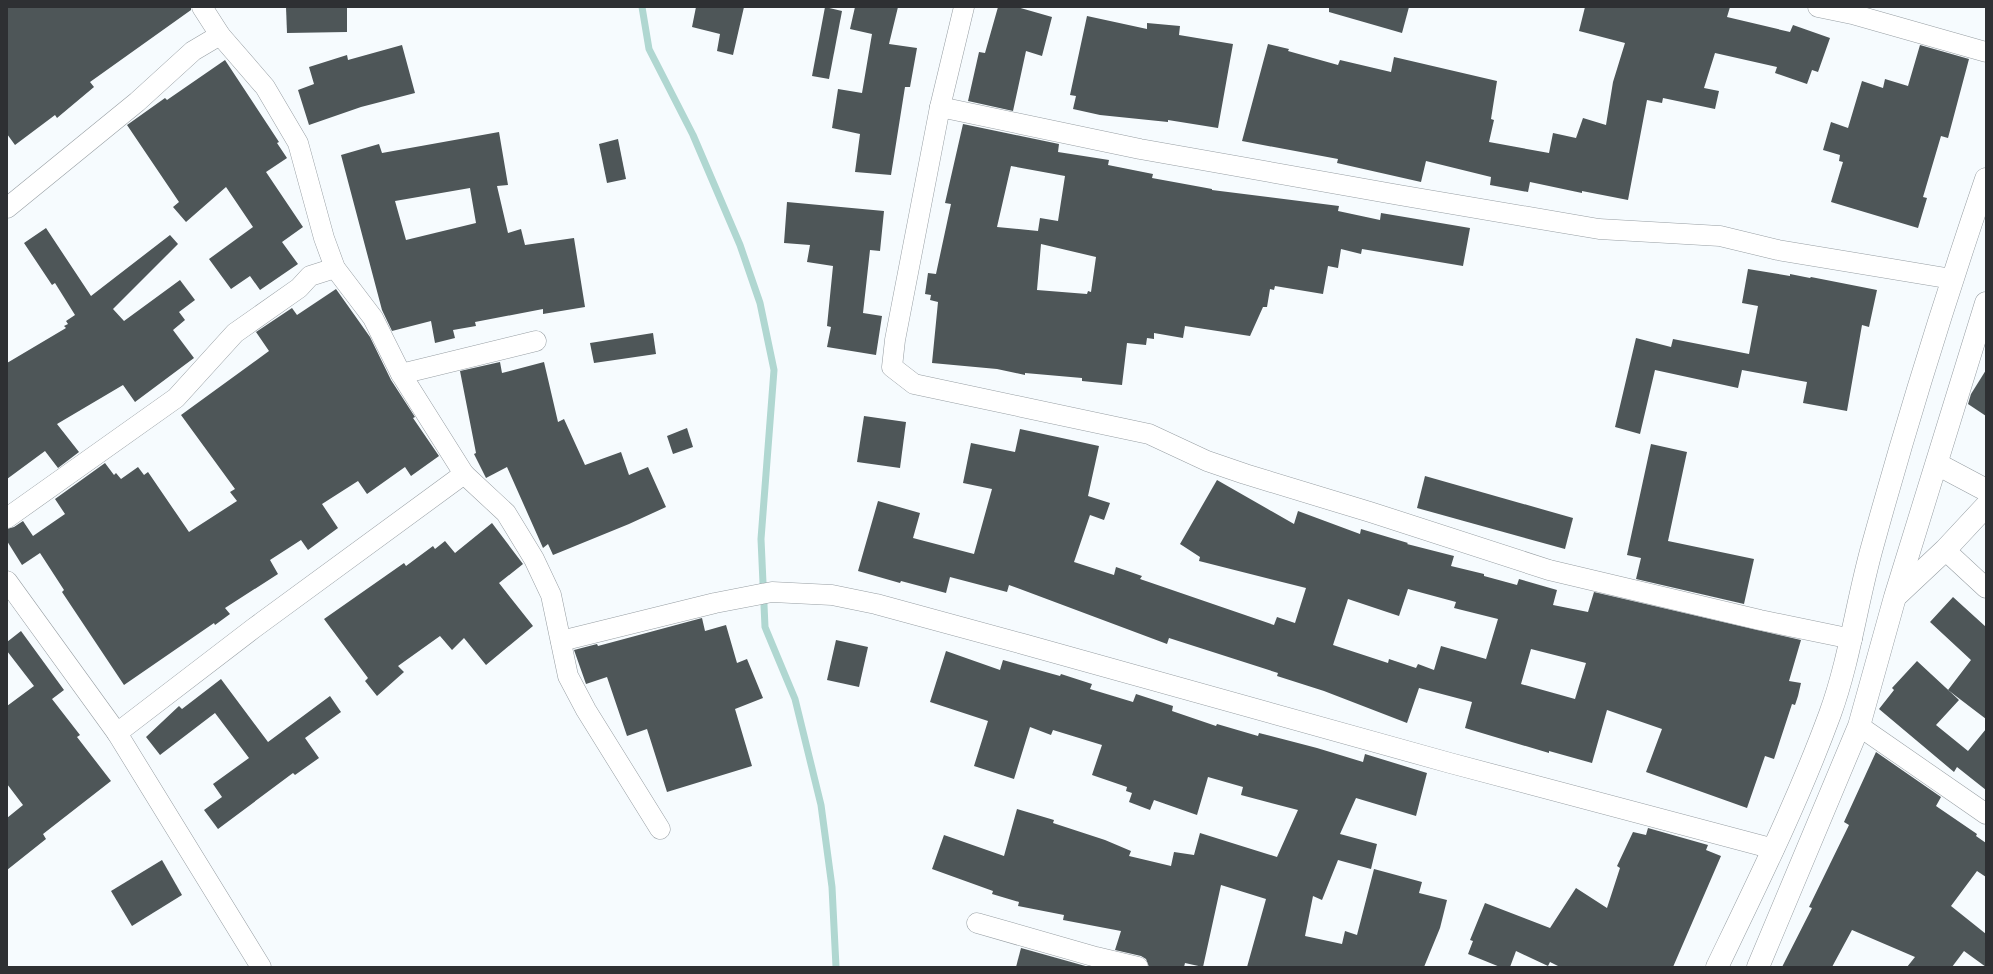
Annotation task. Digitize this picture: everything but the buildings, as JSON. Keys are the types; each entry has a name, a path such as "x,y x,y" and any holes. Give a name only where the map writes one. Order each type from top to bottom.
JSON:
{"main road":[{"path":"1717,967 1774,849 1830,713 1852,639 1872,546 1952,279 1986,179"},
{"path":"1758,967 1860,726 1895,597 1986,303"},
{"path":"1937,464 1986,490"},
{"path":"1895,597 1945,550 1986,506"}],"street":[{"path":"202,7 220,35 265,87 298,143 324,238 335,268 373,318 401,374 464,474 506,514 534,559 551,595 568,676 586,710 660,829"},
{"path":"964,7 940,107 895,340 892,367 914,384 1149,434 1207,461 1245,474 1370,512 1549,570 1753,618 1852,639"},
{"path":"1818,7 1852,14 1986,52"},
{"path":"7,208 137,102 193,51 220,35"},
{"path":"940,107 1140,149 1438,202 1599,229 1720,236 1778,250 1952,279"},
{"path":"7,518 176,398 236,333 299,288 310,276 335,268"},
{"path":"401,374 536,341"},
{"path":"117,733 260,623 464,474"},
{"path":"1945,550 1986,588"},
{"path":"7,581 117,733 257,961"},
{"path":"561,641 715,603 772,592 832,595 876,604 1450,763 1774,849"},
{"path":"1860,726 1986,814"},
{"path":"978,923 1096,957 1138,967"}],"waterway":[{"path":"642,7 649,49 693,135 740,245 760,303 774,370 761,539 765,627 795,699 821,805 832,887 836,967"}]}
